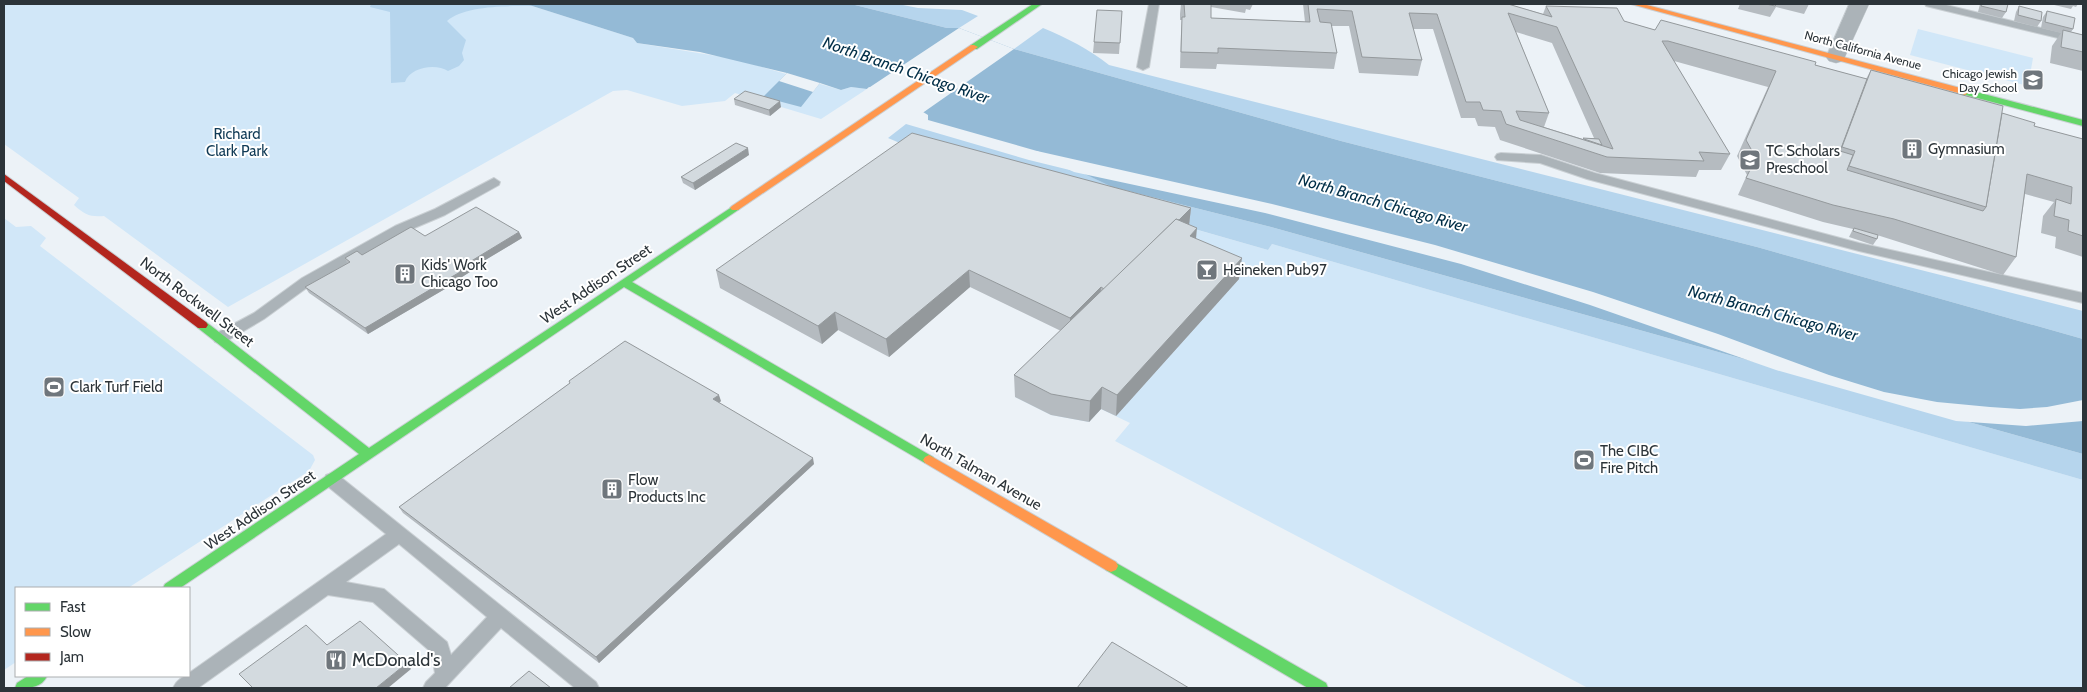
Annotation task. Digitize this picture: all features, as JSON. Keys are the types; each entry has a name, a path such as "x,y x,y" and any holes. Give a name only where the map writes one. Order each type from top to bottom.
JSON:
{"street":[{"name":"West Addison Street","path":"172,587 1038,4"},
{"name":"North California Avenue","path":"1635,4 2083,123"},
{"path":"1836,57 1859,4"},
{"name":"North Rockwell Street","path":"4,177 220,338 369,455"},
{"name":"North Talman Avenue","path":"625,283 1321,688"},
{"path":"22,688 38,677"}],"lane":[{"path":"1143,67 1154,4"},
{"path":"1930,4 2083,41"},
{"path":"1501,157 1541,160 1591,176 1859,247 2083,298"},
{"path":"220,338 259,316 306,281 400,229 440,212 494,182"},
{"path":"332,480 589,688"},
{"path":"183,688 400,534"},
{"path":"325,588 378,595 440,648 439,682"},
{"path":"439,682 500,616"}],"green space":[{"name":"Richard Clark Park","path":"4,4 526,4 633,38 637,43 735,59 841,90 851,87 867,89 821,119 735,93 725,101 682,106 627,90 613,91 228,307 104,216 91,216 81,211 74,205 79,198 4,144"},
{"path":"1918,29 2033,58 2028,86 1910,55"},
{"path":"4,218 16,227 31,226 46,238 40,246 313,455 315,460 309,471 130,587 15,587 15,663 4,670"},
{"name":"The CIBC Fire Pitch","path":"1194,229 1268,250 1272,244 2083,480 2083,688 1588,688 1115,441 1130,423 1101,409 1089,422 1051,415 1015,397 1174,240"}],"shaded area":[{"path":"371,4 526,4 533,6 476,9 455,16 447,21 466,40 462,53 464,60 459,66 448,71 437,67 424,68 412,73 405,82 391,83 390,12 370,7"},
{"path":"851,4 898,4 918,8 962,10 978,16 959,28 947,28"},
{"path":"1043,28 1078,44 1109,65 2083,311 2083,339 1757,247 1341,141 1014,49"},
{"path":"906,124 1029,160 1086,174 1112,187 1271,227 2083,454 2083,480 1272,244 1268,250 914,149 888,138"}],"water":[{"name":"North Branch Chicago River","path":"526,4 851,4 947,28 959,28 1014,49 1341,141 1757,247 2083,339 2083,454 1271,227 1112,187 1037,151 928,120 928,115 923,112 926,110 869,87 867,89 851,87 841,90 820,83 801,107 763,97 787,73 700,52 637,43 633,38"}],"pier":[{"path":"959,28 1014,49 921,114 921,111 870,90 864,91"},
{"path":"787,73 820,83 813,92 779,81"},
{"path":"1037,151 1272,204 1435,245 1593,292 1718,334 1829,375 1884,392 1937,402 2020,409 2047,407 2083,400 2083,421 2026,426 1956,421 1776,370 1590,305 1461,264 1265,213 1074,172 1035,153"}],"building":[{"path":"1184,4 1211,4 1211,18 1310,22 1308,4 1508,4 1552,17 1546,6 1617,8 1624,21 1655,30 1661,20 1816,62 1815,65 1867,79 1840,151 1853,155 1847,170 1983,211 1986,207 2002,113 2035,123 2034,126 2083,139 2083,236 2068,231 2069,220 2054,216 2056,199 2071,204 2072,187 2027,174 2016,257 1894,219 1833,205 1746,178 1756,158 1746,140 1776,71 1668,41 1662,41 1730,154 1699,152 1704,161 1607,157 1506,124 1501,111 1483,110 1480,102 1466,102 1437,14 1409,13 1422,60 1362,57 1352,11 1317,9 1320,22 1331,23 1337,53 1218,48 1218,53 1181,52 1182,17 1185,17","holes":["1508,13 1557,27 1613,149 1520,120 1516,111 1549,113"]},
{"path":"1982,4 2008,4 2006,12 1981,6"},
{"path":"2019,6 2042,12 2041,21 2018,15"},
{"path":"1097,10 1122,11 1120,43 1094,42"},
{"path":"2047,11 2075,18 2073,29 2045,22"},
{"path":"2063,30 2083,35 2083,52 2061,47"},
{"name":"Gymnasium","path":"1871,70 2003,106 1986,207 1849,166 1855,151 1842,147"},
{"path":"745,91 780,101 769,110 734,99"},
{"path":"912,133 1191,208 1179,220 1176,219 1104,289 1101,287 1070,318 969,270 886,339 835,312 818,326 716,270"},
{"path":"1584,139 1599,139 1602,145"},
{"path":"736,143 748,148 693,183 681,177"},
{"name":"Kids' Work Chicago Too","path":"476,207 519,232 468,263 470,264 458,271 460,272 365,328 305,287 350,262 345,258 357,251 362,255 411,227 425,236"},
{"path":"1176,219 1197,228 1190,236 1242,258 1117,395 1102,387 1090,401 1051,394 1014,375"},
{"path":"1854,228 1878,235 1877,239 1853,231"},
{"name":"Flow Products Inc","path":"625,341 719,395 713,399 813,458 596,657 399,507"},
{"name":"McDonald's","path":"360,621 407,663 376,688 253,688 239,674 306,625 327,645"},
{"path":"1112,642 1189,688 1077,688"},
{"path":"529,671 551,688 509,688"}],"traffic: fast":[{"path":"974,47 1038,4"},
{"path":"1965,92 2083,123"},
{"path":"171,587 735,208"},
{"path":"625,283 929,460"},
{"path":"202,325 369,455"},
{"path":"1111,566 1321,688"},
{"path":"22,688 38,677"}],"traffic: slow":[{"path":"1635,4 1965,92"},
{"path":"735,208 974,47"},
{"path":"929,460 1111,566"}],"traffic: jam":[{"path":"4,177 202,325"}],"place":[{"name":"Chicago Jewish Day School","path":"2033,80"},
{"name":"Gymnasium","path":"1912,149"},
{"name":"TC Scholars Preschool","path":"1750,160"},
{"name":"Heineken Pub97","path":"1207,270"},
{"name":"Kids' Work Chicago Too","path":"405,274"},
{"name":"Clark Turf Field","path":"54,387"},
{"name":"The CIBC Fire Pitch","path":"1584,460"},
{"name":"Flow Products Inc","path":"612,489"},
{"name":"McDonald's","path":"336,660"}]}
